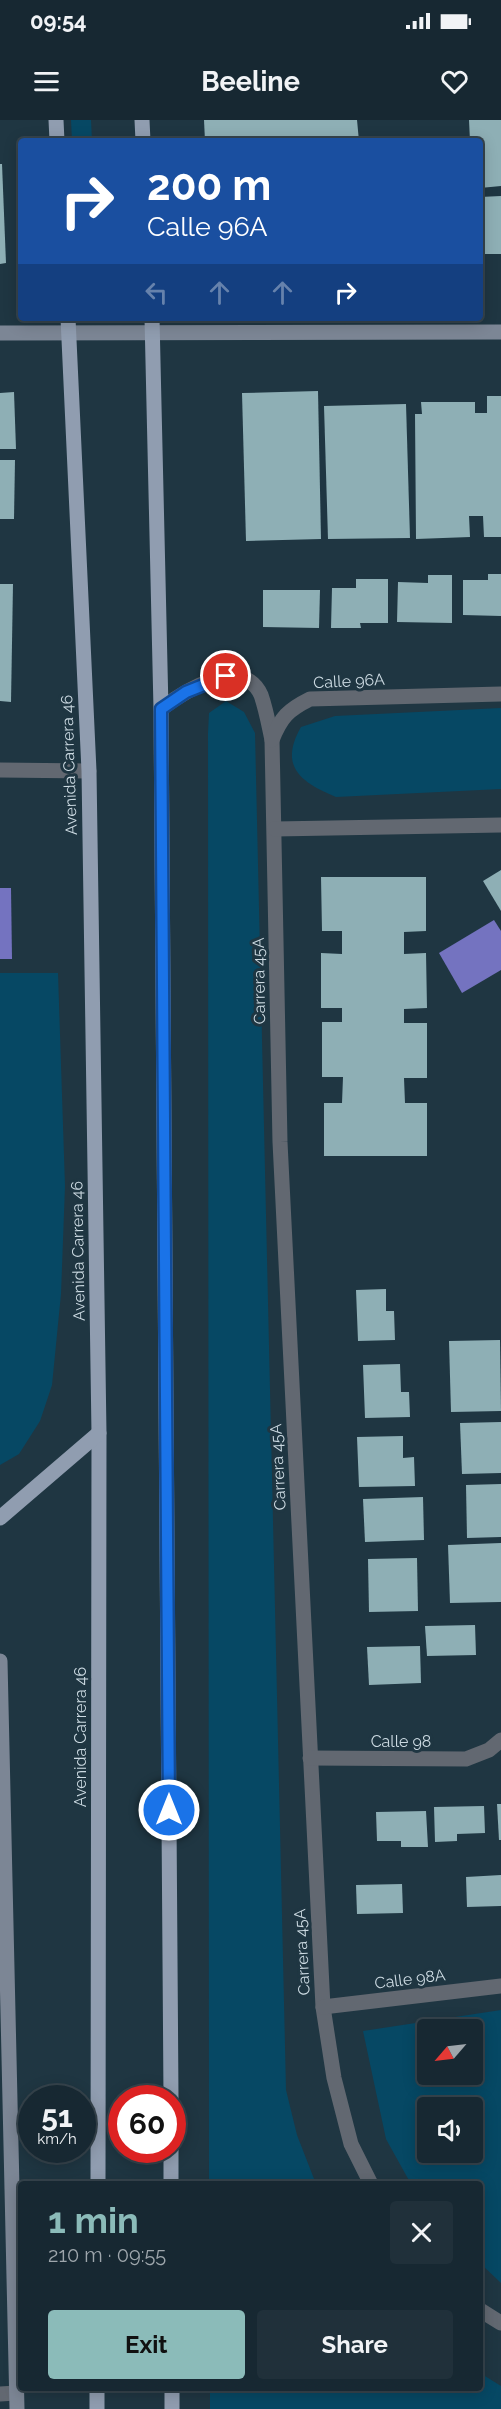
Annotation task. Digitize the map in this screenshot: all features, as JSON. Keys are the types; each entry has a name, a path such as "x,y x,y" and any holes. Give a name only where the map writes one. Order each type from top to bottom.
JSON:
{"main road":[{"path":"56,120 57,138"},
{"path":"142,120 143,138"},
{"path":"152,325 161,709 171,2085"},
{"name":"Avenida Carrera 46","path":"68,326 89,771 99,1433 98,2181"},
{"path":"0,1518 99,1433"},
{"path":"171,2163 171,2181"},
{"path":"97,2391 97,2409"},
{"path":"172,2391 172,2409"}],"street":[{"path":"0,333 68,326 152,325 501,332"},
{"path":"161,709 186,692 210,681 226,676 243,678 255,686 260,694 272,740"},
{"name":"Calle 96A","path":"272,740 278,725 290,709 310,699 501,694"},
{"name":"Carrera 45A","path":"272,740 280,1142 323,2007 334,2078 351,2144 370,2181"},
{"path":"0,770 89,771"},
{"path":"275,829 501,825"},
{"path":"0,1661 16,2409"},
{"name":"Calle 98","path":"310,1758 466,1759 495,1745"},
{"name":"Calle 98A","path":"323,2007 501,1986"},
{"path":"483,2312 501,2323"},
{"path":"0,2394 16,2393"}],"shaded area":[{"path":"71,120 91,120 92,138 72,138"},
{"path":"226,701 244,712 255,733 286,2090 297,2135 315,2181 209,2181 209,713"},
{"path":"501,708 501,789 336,797 304,779 297,772 293,763 292,753 301,727 335,716"},
{"path":"0,888 11,888 12,959 0,959"},
{"path":"494,920 501,931 501,970 462,993 439,953"},
{"path":"0,973 58,973 65,1186 61,1294 52,1385 40,1421 19,1454 0,1465"},
{"path":"501,2010 501,2283 483,2266 483,2181 409,2181 386,2139 363,2031 417,2023 417,2085 483,2085 483,2019 442,2019"},
{"path":"483,2375 501,2386 501,2409 210,2409 210,2391 483,2391"}],"building":[{"path":"204,120 357,120 359,138 205,138"},
{"path":"469,120 501,120 501,186 483,188 483,138 470,138"},
{"path":"467,136 467,138 383,138"},
{"path":"0,164 2,164 6,263 0,264"},
{"path":"501,196 501,254 483,254 483,197"},
{"path":"318,391 321,539 246,541 242,393"},
{"path":"14,392 16,449 0,449 0,393"},
{"path":"487,396 501,396 501,537 484,537 483,516 469,516 470,537 416,539 415,414 422,414 421,402 475,402 475,413 487,413"},
{"path":"406,404 410,538 328,539 324,406"},
{"path":"0,460 15,460 14,519 0,519"},
{"path":"488,574 501,574 501,616 463,615 463,580 488,580"},
{"path":"428,575 452,575 452,623 397,622 398,582 428,583"},
{"path":"356,579 388,579 388,623 360,623 361,628 331,628 332,588 356,588"},
{"path":"0,584 13,584 11,702 0,701"},
{"path":"263,590 320,590 319,628 263,627"},
{"path":"501,870 501,911 483,881"},
{"path":"321,877 426,877 426,931 404,932 404,954 426,953 427,1008 404,1009 404,1023 427,1023 427,1078 404,1078 405,1103 427,1103 427,1156 324,1156 324,1103 342,1103 343,1077 322,1077 322,1022 342,1022 342,1008 321,1008 321,953 342,954 342,931 322,931"},
{"path":"386,1289 386,1311 394,1311 395,1340 358,1341 356,1290"},
{"path":"500,1340 501,1411 451,1412 449,1341"},
{"path":"400,1364 401,1392 409,1392 410,1417 365,1418 363,1365"},
{"path":"501,1422 501,1473 462,1474 460,1423"},
{"path":"403,1436 403,1458 414,1457 415,1486 359,1487 357,1437"},
{"path":"501,1484 501,1537 467,1538 466,1485"},
{"path":"423,1497 424,1540 365,1542 363,1499"},
{"path":"501,1543 501,1602 450,1603 448,1545"},
{"path":"417,1558 418,1611 369,1612 368,1559"},
{"path":"475,1625 476,1655 427,1656 425,1626"},
{"path":"420,1646 421,1683 369,1685 367,1647"},
{"path":"497,1804 501,1804 501,1840 499,1840"},
{"path":"484,1806 485,1833 457,1834 457,1841 435,1842 434,1807"},
{"path":"426,1811 428,1847 401,1847 401,1841 377,1841 376,1812"},
{"path":"501,1875 501,1906 467,1907 466,1877"},
{"path":"402,1884 403,1913 357,1914 356,1885"}],"route":[{"path":"169,1810 161,709 186,692 226,676"}]}
